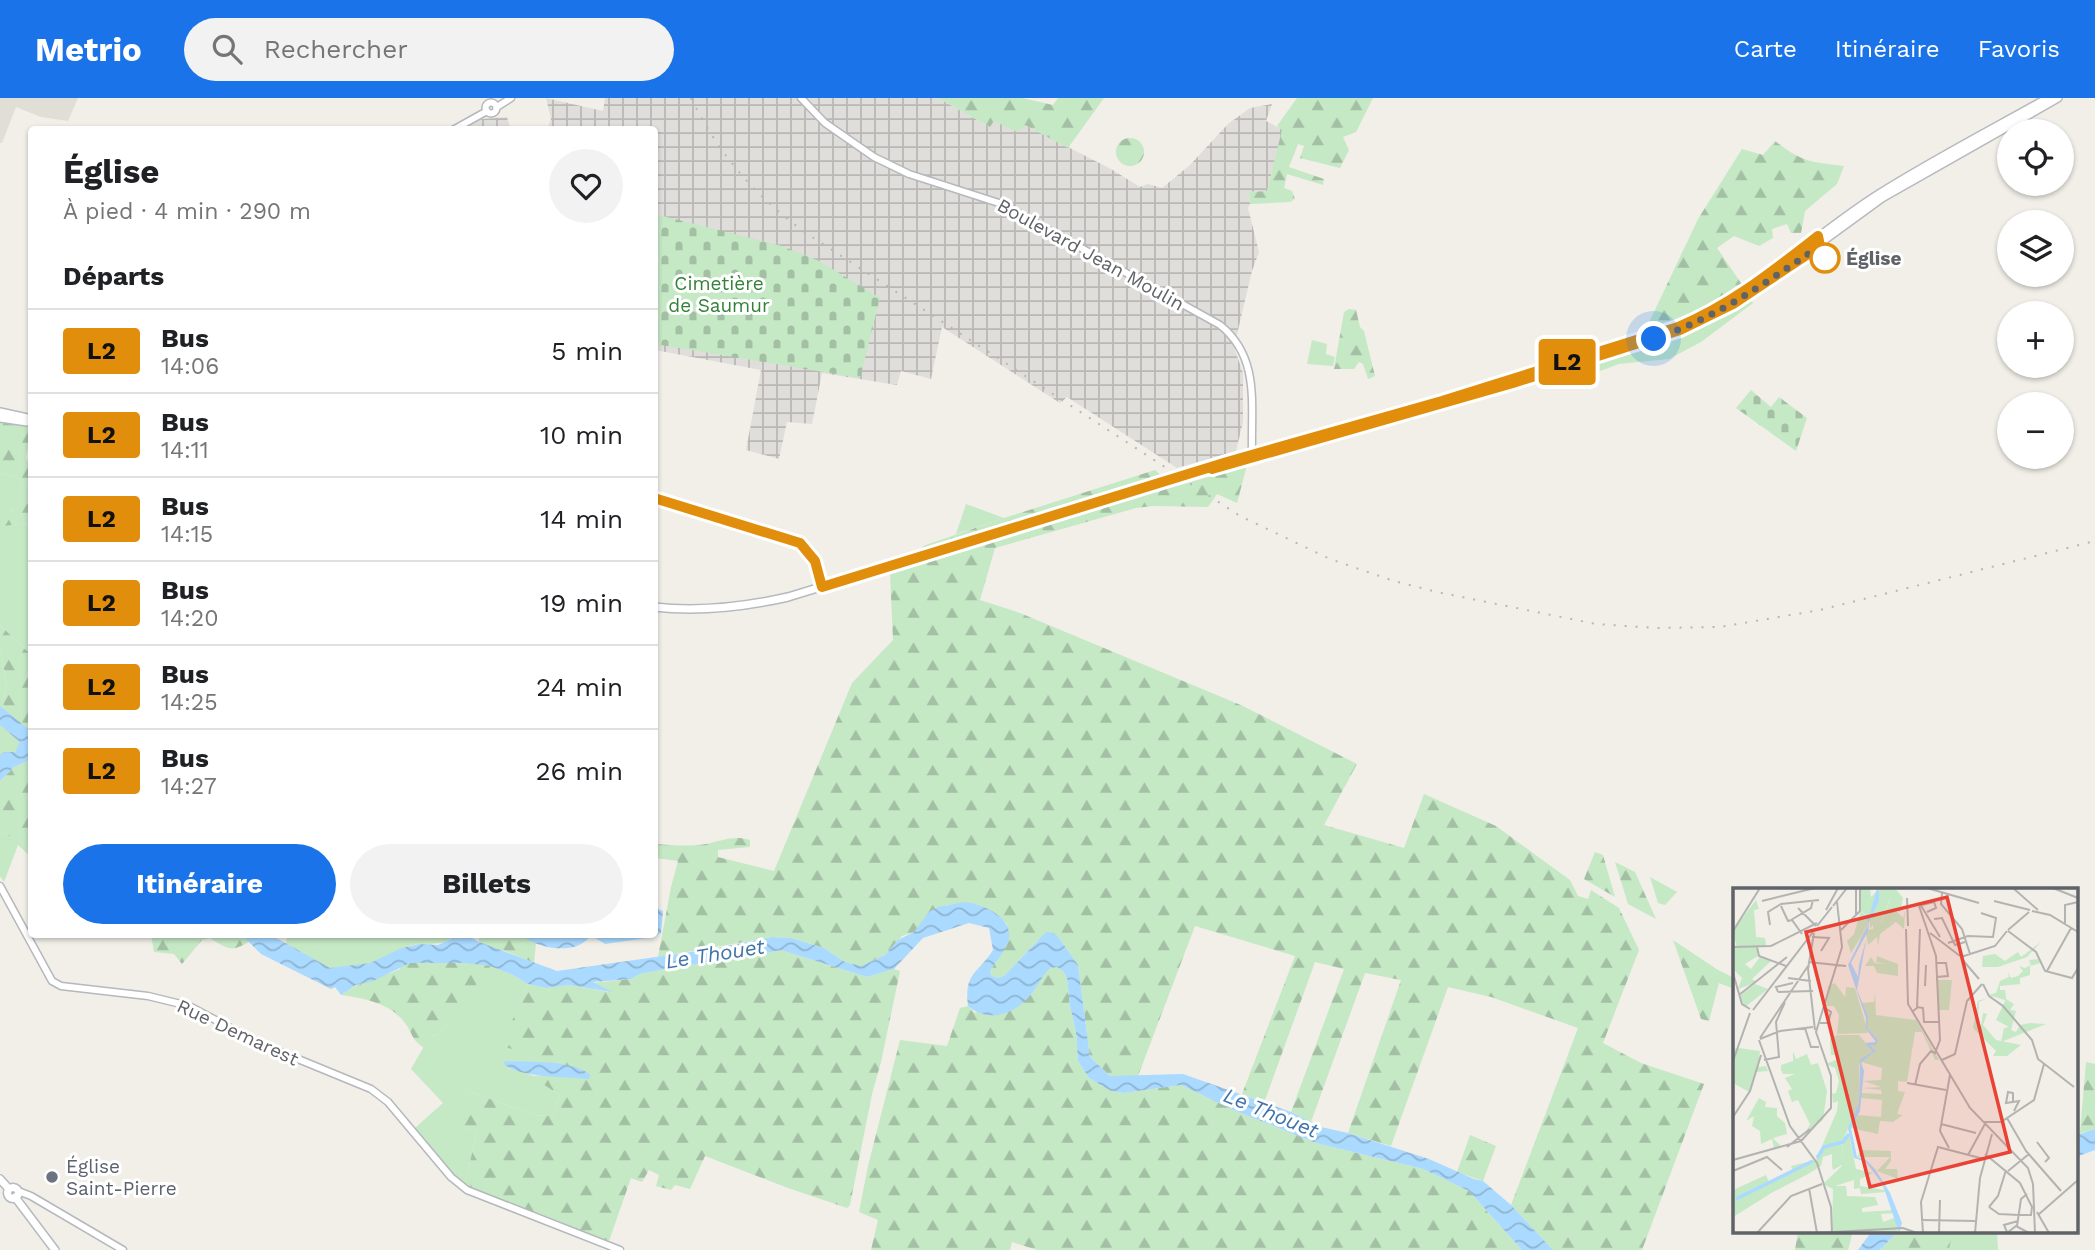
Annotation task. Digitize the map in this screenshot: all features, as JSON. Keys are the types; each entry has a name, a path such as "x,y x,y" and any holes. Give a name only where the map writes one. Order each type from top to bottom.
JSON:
{"main road":[{"path":"1732,302 1818,236 1878,195 1922,167 2048,98"},
{"path":"658,607 703,609 751,605 788,597 1164,482 1442,401 1665,331 1703,317 1732,302 1814,250 1882,198 2058,98"},
{"path":"0,412 28,420"},
{"path":"0,418 28,421"},
{"path":"0,1179 9,1189 9,1196 17,1194 55,1250"}],"street":[{"path":"460,126 487,111 486,106 492,102 511,98"},
{"name":"Boulevard Jean Moulin","path":"801,98 825,123 874,157 909,174 1003,205 1220,325 1238,342 1249,364 1254,457"},
{"name":"Rue Demarest","path":"0,886 28,937"},
{"name":"Rue Demarest","path":"28,938 52,981 70,989 148,996 189,1006 258,1043 380,1095 451,1177 467,1190 620,1250"},
{"path":"17,1194 31,1196 123,1250"}],"shaded area":[{"path":"0,98 78,98 68,121 41,117 16,107 0,143"},
{"path":"546,98 603,111 605,98 938,98 990,127 994,121 1025,125 1140,187 1148,184 1162,188 1190,165 1228,124 1250,108 1272,104 1266,121 1283,130 1267,191 1249,192 1248,208 1259,252 1234,347 1243,373 1243,422 1236,451 1177,468 1067,397 1060,403 942,327 931,379 901,371 897,385 822,373 812,424 787,422 779,459 746,450 761,370 658,351 658,126 548,126 551,119"},
{"path":"507,117 510,126 467,126 482,119"}],"green space":[{"path":"938,98 1022,98 1053,105 1058,98 1104,98 1068,148 1025,125 1017,132 994,121 990,127"},
{"path":"1297,98 1373,98 1356,132 1343,137 1349,150 1340,168 1300,158 1304,146 1298,144 1289,167 1324,179 1323,185 1287,174 1284,188 1292,191 1295,199 1290,202 1250,204 1249,192 1267,191 1282,130 1277,126"},
{"path":"1130,138 1140,142 1144,152 1140,162 1130,166 1120,162 1116,152 1120,142"},
{"path":"1775,141 1807,160 1844,166 1837,184 1805,211 1801,233 1791,233 1787,224 1772,229 1773,238 1759,246 1734,236 1717,248 1743,286 1706,309 1645,331 1698,219 1742,149 1763,155"},
{"name":"Cimetière de Saumur","path":"658,215 782,246 819,261 880,298 860,378 658,344"},
{"path":"1751,298 1753,303 1701,342 1669,359 1619,364 1576,380 1586,364 1672,339 1709,323"},
{"path":"1349,309 1356,310 1360,327 1364,331 1375,376 1368,379 1363,364 1359,362 1354,369 1334,369 1344,312"},
{"path":"1312,340 1327,344 1326,354 1335,357 1333,366 1307,364"},
{"path":"1751,390 1771,407 1779,397 1807,418 1796,451 1736,408"},
{"path":"0,421 28,426 28,484 10,474 0,475"},
{"path":"1243,464 1246,469 1237,503 1217,494 1208,507 1136,508 995,548 980,600 1020,613 1243,706 1357,764 1324,825 1404,848 1424,794 1496,826 1570,880 1578,896 1588,899 1591,890 1619,908 1639,950 1603,1043 1641,1063 1704,1084 1642,1250 1553,1250 1511,1205 1578,1028 1491,997 1448,987 1391,1146 1348,1133 1401,980 1365,973 1311,1122 1291,1112 1344,969 1315,962 1264,1103 1242,1094 1295,956 1195,926 1138,1076 1110,1076 1090,1057 1078,965 1059,938 1040,938 1004,976 992,976 990,971 1007,945 1007,924 998,915 976,904 946,905 914,932 902,936 885,955 861,966 845,962 824,948 791,938 772,937 658,957 678,861 658,858 658,844 706,844 733,838 750,840 750,847 718,850 718,857 774,871 852,683 893,640 890,573 918,562 923,546 1155,470 1163,477 987,531 990,539 1208,477"},
{"path":"10,474 28,484 28,506 12,511 3,526 28,523 28,651 0,625 0,475"},
{"path":"28,504 28,523 3,526 1,517"},
{"path":"966,504 1004,518 956,534"},
{"path":"0,625 28,651 28,723 22,725 3,709 6,680 0,645"},
{"path":"0,645 6,680 3,709 28,724 28,732 15,752 4,752 0,755"},
{"path":"28,760 28,845 0,832 0,781 14,767"},
{"path":"0,832 28,844 28,854 18,845 4,882 0,876"},
{"path":"1595,852 1603,855 1615,897 1584,879"},
{"path":"1615,862 1635,872 1656,919 1628,904"},
{"path":"1650,877 1677,892 1665,905 1658,903"},
{"path":"152,938 210,938 202,940 182,964 174,954 154,952"},
{"path":"210,938 246,938 250,941 239,947 225,947"},
{"path":"287,938 320,938 305,956 286,945"},
{"path":"317,938 451,938 434,944 410,946 365,965 350,968 327,967 305,956"},
{"path":"479,938 527,938 536,943 534,963 503,950 438,1035 430,1036 424,1048 392,1011 367,1000 341,995 362,983 400,969 402,965 479,942"},
{"path":"1673,940 1733,978 1733,989 1719,983 1709,1021 1701,1019"},
{"path":"781,950 867,977 894,969 900,971 850,1205 847,1208 705,1156 690,1189 675,1185 671,1190 656,1186 659,1175 649,1170 642,1182 631,1178 609,1241 481,1194 465,1183 477,1132 449,1125 469,1091 534,1115 552,1116 560,1095 538,1081 541,1075 570,1077 587,1072 538,1062 527,1053 501,1046 528,984 546,988 568,985 609,992 592,983 631,979 640,974 686,965 723,962"},
{"path":"490,966 528,984 502,1045 527,1053 538,1062 507,1061 508,1068 534,1076 541,1075 539,1081 560,1095 552,1116 534,1115 469,1091 450,1125 477,1132 465,1183 454,1175 415,1128 443,1103 411,1069 430,1036 438,1035"},
{"path":"1050,967 1057,967 1067,978 1078,1061 1089,1078 1111,1091 1123,1093 1181,1085 1238,1112 1316,1143 1423,1169 1469,1191 1522,1250 1037,1250 1012,1242 1010,1250 871,1250 878,1220 859,1212 900,1040 947,1046 960,1008 968,1006 975,1013 1041,977"},
{"path":"2086,1062 2095,1064 2095,1129 2080,1133"},
{"path":"1470,1135 1496,1146 1483,1181 1457,1172"},
{"path":"1798,1232 1853,1232 1848,1250 1795,1250"},
{"path":"1897,1232 1953,1232 1949,1250 1880,1250"},
{"path":"1953,1232 1997,1232 1998,1250 1949,1250"}],"water":[{"path":"0,706 28,729 28,760 14,767 0,781 0,755 4,752 15,752 20,742 0,725"},
{"name":"Le Thouet","path":"965,902 989,909 1003,919 1009,933 1008,942 990,971 992,976 998,978 1004,976 1046,932 1054,933 1078,965 1090,1057 1110,1076 1183,1074 1291,1112 1321,1127 1429,1159 1483,1181 1511,1205 1553,1250 1522,1250 1469,1191 1423,1169 1316,1143 1238,1112 1181,1085 1123,1093 1111,1091 1089,1078 1078,1061 1067,978 1057,967 1050,968 1027,999 1013,1010 991,1015 975,1011 968,1006 970,980 993,950 989,928 969,923 923,938 894,969 867,977 781,950 723,962 686,965 640,974 631,979 593,982 612,992 568,985 546,988 528,984 490,966 410,963 373,981 356,985 341,995 335,987 331,989 261,954 245,938 276,938 330,968 370,963 402,948 419,944 438,945 452,938 472,938 557,971 712,949 772,937 791,938 824,948 845,962 861,966 885,955 898,940 914,932 929,912 938,907"},
{"path":"658,908 663,911 661,933 658,935"},
{"path":"589,938 570,948 540,945 526,939"},
{"path":"595,938 647,938 605,944"},
{"path":"503,1063 562,1064 590,1075 589,1079 530,1074 510,1068"},
{"path":"2095,1129 2095,1150 2078,1156 2078,1134"},
{"path":"1871,1232 1897,1232 1880,1250 1858,1250"}],"railway":[{"path":"691,98 714,138 740,173 770,204 806,233 1240,516 1330,559 1394,581 1596,624 1656,628 1720,627 1820,610 2095,541"}],"bus line":[{"name":"L2","path":"658,499 800,543 812,554 822,587 1227,462 1442,401 1678,327 1731,301 1818,236 1822,255 1829,264 1814,250 1733,304 1680,330 1513,383 1212,469"}],"place":[{"name":"Église","path":"1825,258"},
{"name":"Église Saint-Pierre","path":"52,1177"}],"route":[{"path":"1654,339 1704,320 1733,304 1814,250 1825,258"}]}
